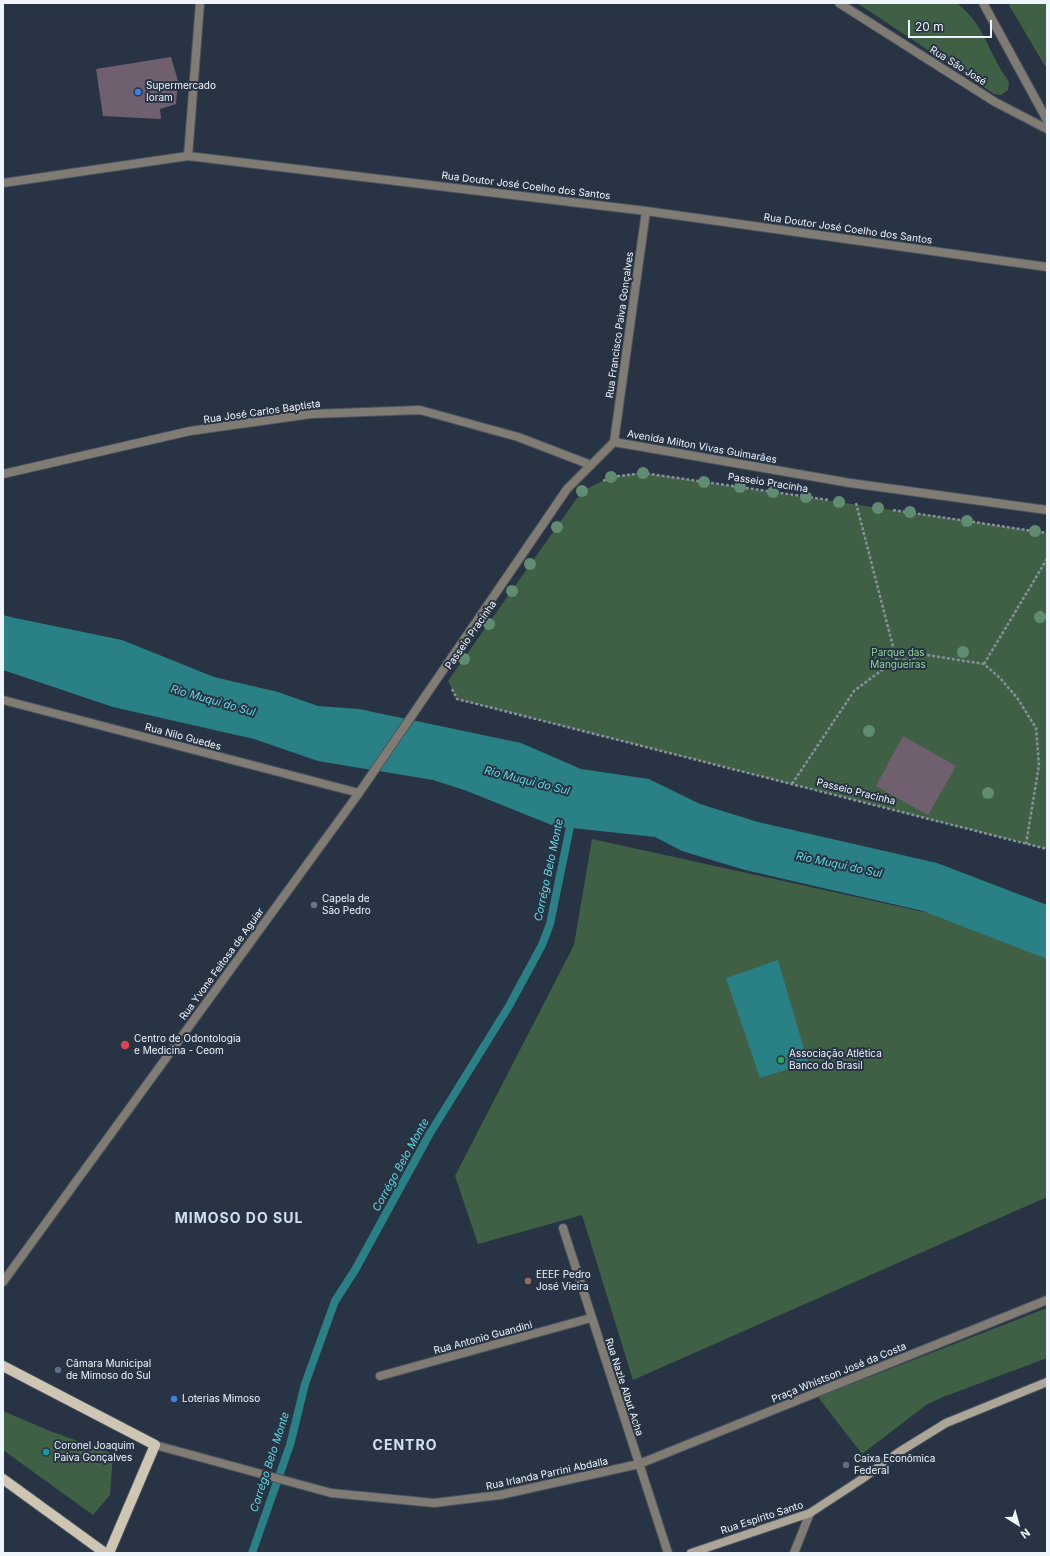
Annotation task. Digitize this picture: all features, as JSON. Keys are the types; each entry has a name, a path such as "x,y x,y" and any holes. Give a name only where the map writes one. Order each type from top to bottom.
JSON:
{"main road":[{"path":"3,1366 155,1445 109,1553"},
{"name":"Rua Espírito Santo","path":"691,1553 810,1513 862,1479 899,1452 946,1424 1047,1382"},
{"path":"3,1479 105,1553"}],"street":[{"path":"188,156 200,3"},
{"name":"Rua São José","path":"839,3 995,102 1047,129"},
{"path":"983,3 1047,120"},
{"name":"Rua Doutor José Coelho dos Santos","path":"3,183 188,156 646,210 1047,267"},
{"name":"Rua Francisco Paiva Gonçalves","path":"614,442 646,210"},
{"name":"Rua José Carlos Baptista","path":"3,474 190,431 311,414 420,410 518,437 591,465"},
{"name":"Avenida Milton Vivas Guimarães","path":"428,691 567,489 614,442 850,483 1047,510"},
{"name":"Rua Yvone Feitosa de Aguiar","path":"3,1282 358,792 428,691"},
{"name":"Rua Nilo Guedes","path":"3,700 358,792"},
{"name":"Rua Nazle Albut Acha","path":"563,1228 668,1553"},
{"name":"Praça Whistson José da Costa","path":"639,1464 1047,1300"},
{"name":"Rua Antonio Guandini","path":"380,1376 592,1318"},
{"name":"Rua Irlanda Parrini Abdalla","path":"155,1445 331,1493 434,1503 500,1495 639,1464"},
{"path":"794,1553 810,1513"}],"path":[{"name":"Passeio Pracinha","path":"600,483 611,477 643,473 832,501"},
{"path":"850,483 897,662"},
{"path":"850,504 863,505"},
{"path":"891,510 1047,533"},
{"path":"984,664 1047,559"},
{"path":"792,784 854,691 890,664 927,655 984,664 1000,678 1018,699 1036,728 1039,765 1026,844"},
{"name":"Passeio Pracinha","path":"451,687 457,699 1047,849"}],"green space":[{"path":"857,3 956,3 973,19 985,39 1001,70 1008,80 1008,90 1001,95 994,94"},
{"path":"1012,3 1047,3 1047,65 1045,66 1009,5"},
{"name":"Parque das Mangueiras","path":"643,473 1047,533 1047,849 457,699 448,681 582,491 611,477"},
{"name":"Associação Atlética Banco do Brasil","path":"592,839 1047,939 1047,1197 633,1380 582,1215 478,1244 455,1176 574,945"},
{"path":"1047,1308 1047,1358 943,1397 926,1405 862,1454 818,1397"},
{"path":"3,1411 50,1431 113,1454 110,1495 93,1515 3,1450"}],"water":[{"name":"Rio Muqui do Sul","path":"3,615 122,640 214,677 278,692 318,706 359,709 521,743 581,769 649,779 700,804 758,822 937,863 1047,905 1047,959 923,911 745,870 682,851 655,837 554,826 467,791 433,780 318,761 254,739 113,707 3,670"},
{"path":"778,960 808,1063 760,1078 726,978"}],"building":[{"name":"Supermercado Ioram","path":"171,57 178,81 176,104 160,109 161,119 103,116 96,69"},
{"path":"903,736 956,766 928,815 876,786"}],"waterway":[{"name":"Corrégo Belo Monte","path":"252,1553 290,1445 305,1384 335,1301 355,1270 429,1135 509,1006 542,945 550,924 572,817"}],"place":[{"name":"Supermercado Ioram","path":"138,92"},
{"name":"Capela de São Pedro","path":"314,905"},
{"name":"Centro de Odontologia e Medicina - Ceom","path":"125,1045"},
{"name":"Associação Atlética Banco do Brasil","path":"781,1060"},
{"name":"EEEF Pedro José Vieira","path":"528,1281"},
{"name":"Câmara Municipal de Mimoso do Sul","path":"58,1370"},
{"name":"Loterias Mimoso","path":"174,1399"},
{"name":"Coronel Joaquim Paiva Gonçalves","path":"46,1452"},
{"name":"Caixa Econômica Federal","path":"846,1465"}],"district":[{"name":"MIMOSO DO SUL","path":"239,1219"},
{"name":"CENTRO","path":"405,1446"}]}
